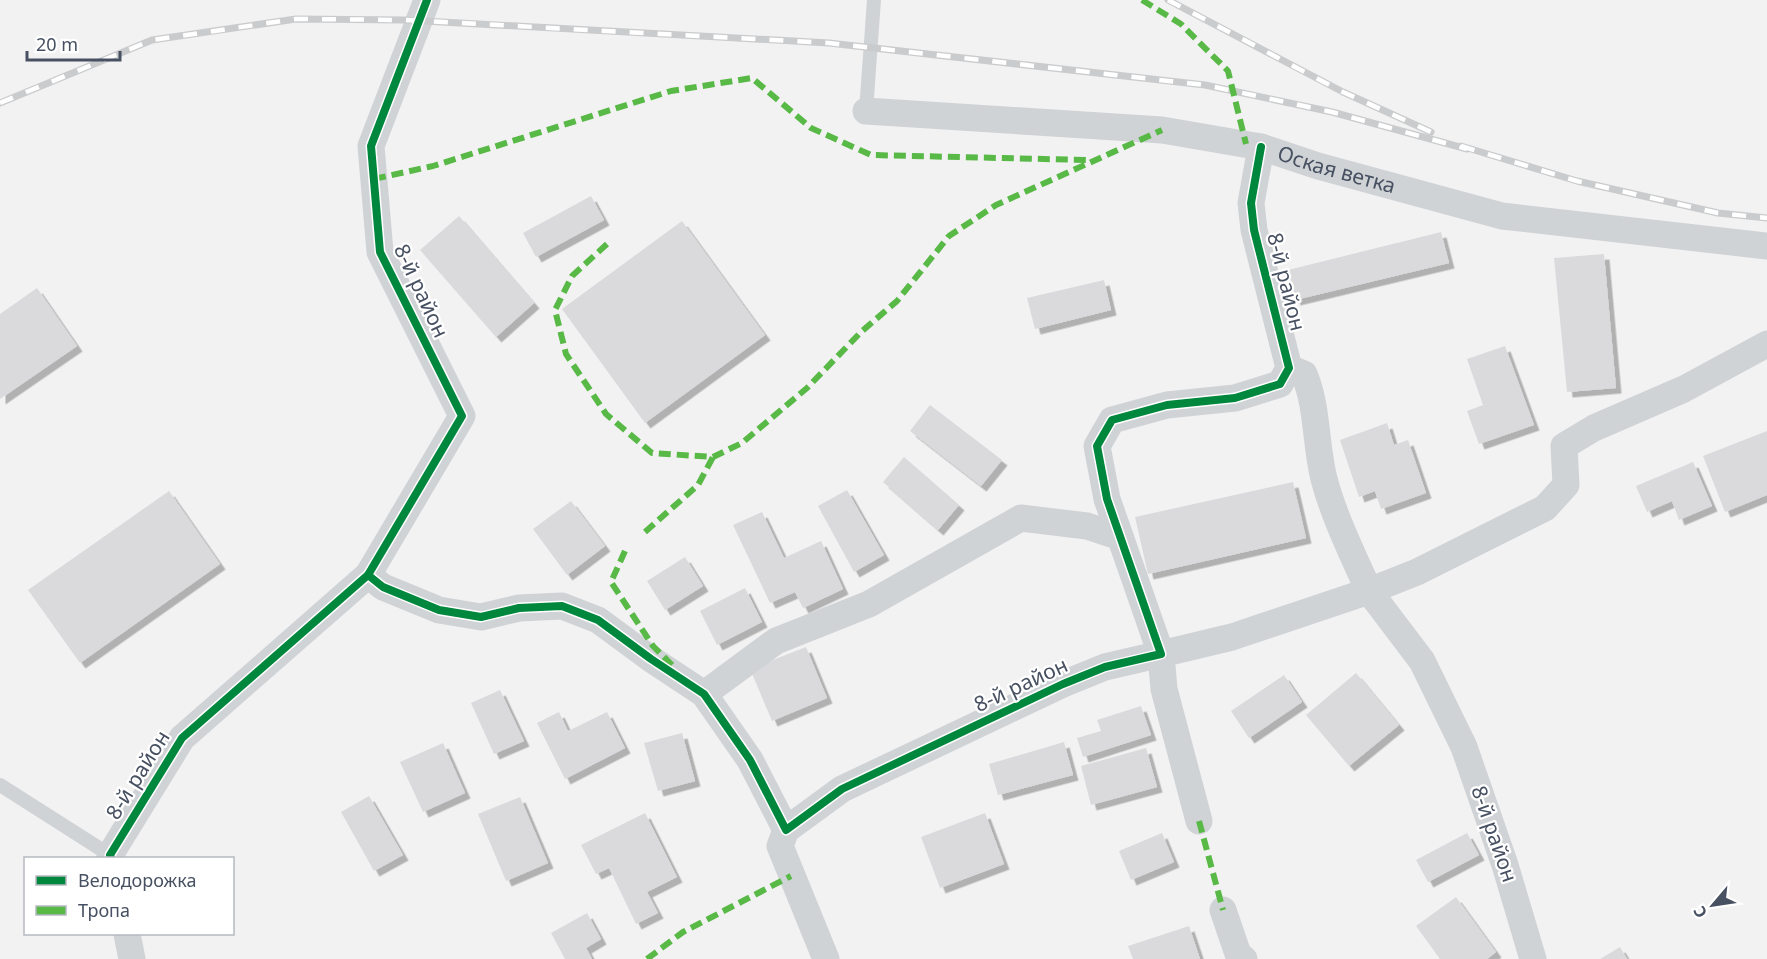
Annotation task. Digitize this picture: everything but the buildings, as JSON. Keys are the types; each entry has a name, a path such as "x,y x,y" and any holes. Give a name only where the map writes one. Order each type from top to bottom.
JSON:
{"street":[{"name":"8-й район","path":"110,857 182,738 368,575 462,416 380,252 371,146 427,0"},
{"name":"Оская ветка","path":"866,111 1162,130 1261,147 1318,166 1502,216 1767,246"},
{"name":"8-й район","path":"1261,147 1251,203 1254,230 1289,368 1304,374 1314,397 1315,434 1325,480 1369,591 1422,661 1464,747 1505,865 1533,959"},
{"name":"8-й район","path":"786,830 842,789 1063,684 1105,667 1232,637 1369,591 1417,572 1545,508 1566,485 1564,447 1594,428 1684,389 1767,344"},
{"path":"1199,821 1164,688 1161,654 1107,500 1097,446 1112,420 1167,405 1235,398 1281,384 1289,368"},
{"path":"704,693 776,641 869,604 1021,518 1087,526 1120,537"},
{"path":"368,575 382,587 439,610 481,617 519,608 562,606 598,620 651,659 704,693 750,760 786,830 780,846 826,959"},
{"path":"1223,910 1238,954 1244,959"},
{"path":"127,935 132,959"}],"lane":[{"path":"866,111 874,0"},
{"path":"0,785 110,857"}],"railway":[{"path":"1168,0 1343,92 1431,132"},
{"path":"0,103 152,40 296,19 405,20 829,43 1205,85 1332,112 1467,149"},
{"path":"1461,146 1577,181 1718,213 1767,218"}],"marked path":[{"path":"1142,0 1181,24 1228,71 1246,144"},
{"path":"374,179 433,166 671,91 752,78 811,128 871,155 1087,160"},
{"path":"607,244 572,276 555,310 566,354 606,414 652,453 713,457 742,443 807,388 861,332 897,301 949,236 996,205 1162,130"},
{"path":"645,532 698,485 713,457"},
{"path":"625,551 611,582 653,646 672,665"},
{"path":"1199,821 1223,910"},
{"path":"647,959 683,932 791,876"}],"cycle path":[{"path":"111,857 182,738 368,575 462,416 380,252 371,146 427,0"},
{"path":"368,575 383,587 439,610 481,617 519,608 562,606 598,620 704,694 750,760 786,830 842,789 1063,684 1105,667 1161,654 1107,499 1097,446 1112,420 1167,405 1235,398 1280,384 1289,368 1254,230 1251,203 1261,147"}]}
